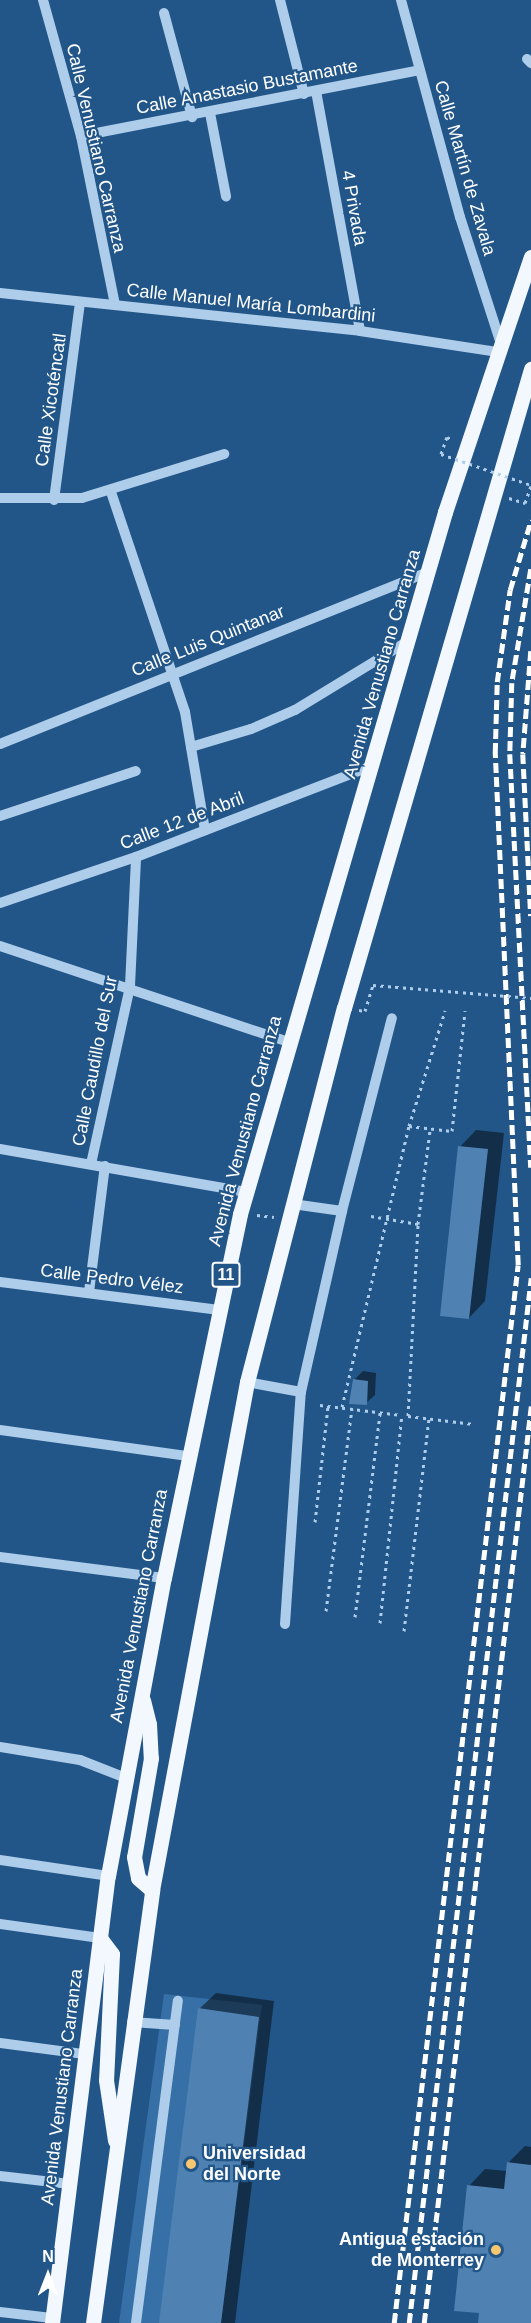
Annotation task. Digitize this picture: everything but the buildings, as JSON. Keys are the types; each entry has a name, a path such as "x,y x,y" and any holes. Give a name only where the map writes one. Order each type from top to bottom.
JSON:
{"main road":[{"name":"Avenida Venustiano Carranza","path":"52,2321 108,1876 188,1456 240,1214 289,1042 374,765 428,572 499,348 531,257"},
{"path":"93,2323 132,2022 152,1890 247,1382 344,1008 531,369"},
{"path":"141,1695 149,1724 150,1758 134,1857 138,1878 152,1890"},
{"path":"100,1938 112,1954 106,2102 117,2145"}],"street":[{"name":"Calle Venustiano Carranza","path":"43,0 81,136 115,304"},
{"path":"280,0 304,94"},
{"name":"Calle Martín de Zavala","path":"401,0 460,217 499,348"},
{"path":"164,13 192,117"},
{"name":"Calle Anastasio Bustamante","path":"81,136 192,117 420,69"},
{"name":"4 Privada","path":"316,91 360,331"},
{"path":"210,113 226,196"},
{"name":"Calle Manuel María Lombardini","path":"0,293 499,348"},
{"name":"Calle Xicoténcatl","path":"54,500 80,303"},
{"path":"0,498 54,500 111,492 224,454"},
{"path":"111,492 173,672 191,747 205,830"},
{"name":"Calle Luis Quintanar","path":"0,744 173,672 428,572"},
{"path":"191,747 251,729 296,710 408,641"},
{"name":"Calle 12 de Abril","path":"0,903 136,857 374,765"},
{"path":"0,816 136,771"},
{"name":"Calle Caudillo del Sur","path":"91,1164 130,986 136,857"},
{"path":"0,946 130,986 289,1042"},
{"path":"285,1624 301,1392 342,1210 392,1018"},
{"path":"0,1149 246,1192"},
{"name":"Calle Caudillo del Sur","path":"89,1292 105,1166"},
{"path":"290,1211 342,1210"},
{"name":"Calle Pedro Vélez","path":"0,1282 219,1310"},
{"path":"247,1382 301,1392"},
{"path":"0,1430 188,1456"},
{"path":"0,1557 164,1578"},
{"path":"0,1748 80,1760 126,1778"},
{"path":"0,1860 108,1876"},
{"path":"0,1924 100,1938"},
{"path":"136,2323 178,2001"},
{"path":"132,2022 175,2025"},
{"path":"0,2043 84,2054"},
{"path":"0,2176 70,2184"},
{"path":"0,2312 52,2321"}],"path":[{"path":"447,437 441,454 531,485 525,504"},
{"path":"365,1011 373,985 531,998"},
{"path":"342,1407 409,1126 445,1011"},
{"path":"409,1126 452,1131 465,1011"},
{"path":"408,1416 418,1224 430,1130"},
{"path":"240,1214 290,1211"},
{"path":"371,1216 418,1224"},
{"path":"320,1405 474,1424"},
{"path":"315,1522 328,1406"},
{"path":"326,1611 352,1409"},
{"path":"355,1617 380,1412"},
{"path":"380,1623 402,1415"},
{"path":"404,1631 429,1418"}],"shaded area":[{"name":"Universidad del Norte","path":"164,1994 262,2005 221,2323 119,2323"}],"railway":[{"path":"394,2323 518,1265 495,753 497,682 510,590 531,520"},
{"path":"531,569 512,683 510,754 531,1167"},
{"path":"531,651 523,754 531,916"},
{"path":"409,2323 531,1278"},
{"path":"424,2323 531,1406"}],"place":[{"name":"Universidad del Norte","path":"191,2164"},
{"name":"Antigua estación de Monterrey","path":"496,2250"}]}
